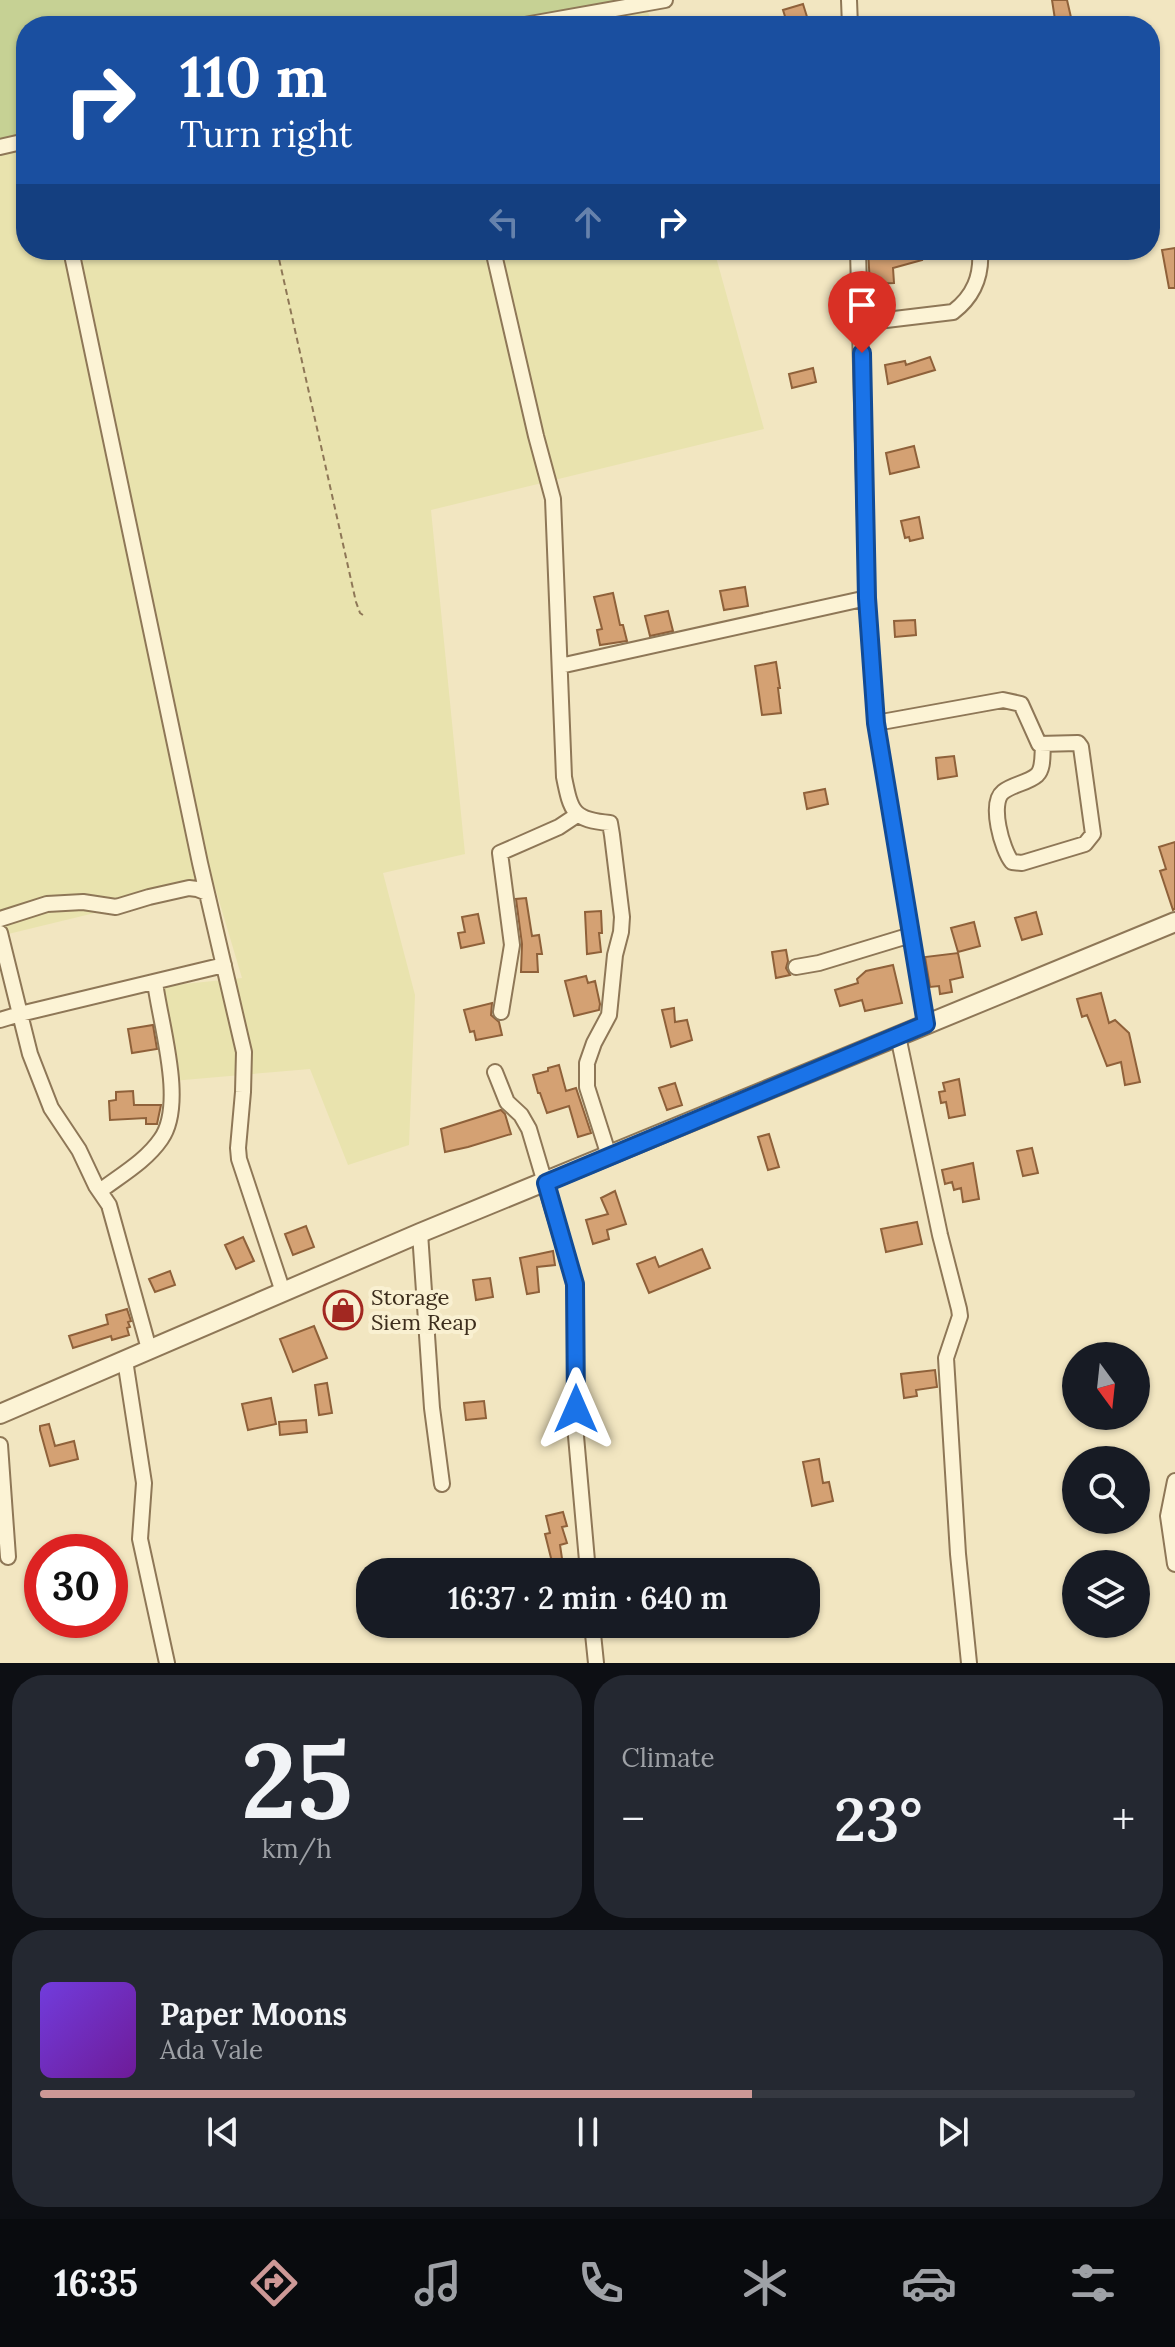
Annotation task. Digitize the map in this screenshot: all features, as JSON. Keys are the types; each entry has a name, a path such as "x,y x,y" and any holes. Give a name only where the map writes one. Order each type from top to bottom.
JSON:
{"street":[{"path":"575,16 665,0"},
{"path":"73,260 207,893 244,1052 239,1159 283,1292"},
{"path":"495,260 553,499 564,777 577,815 610,823 622,917 609,1015 594,1043 586,1076 609,1156"},
{"path":"858,260 867,598 876,723 926,1024"},
{"path":"861,323 953,312 980,277 980,260"},
{"path":"560,666 867,598"},
{"path":"876,723 1003,700 1014,701 1021,704 1038,742 1043,745 1079,744 1093,834 1085,844 1022,863 1012,862 1006,855 996,801 1002,793 1036,776 1042,768 1043,745"},
{"path":"501,1012 512,945 500,853 559,827 577,815"},
{"path":"0,919 47,904 83,902 116,907 189,888 207,893"},
{"path":"0,1414 420,1233 1175,922"},
{"path":"0,933 30,1054 51,1108 79,1150 109,1205 149,1349"},
{"path":"796,967 911,935"},
{"path":"0,1020 224,965"},
{"path":"100,1191 143,1160 161,1140 171,1116 170,1069 155,982"},
{"path":"898,1036 960,1316 946,1358 959,1572 969,1663"},
{"path":"495,1072 507,1102 526,1122 573,1273 576,1293 576,1436 587,1558"},
{"path":"420,1233 430,1395 442,1484"},
{"path":"125,1360 144,1483 140,1539 167,1663"},
{"path":"0,1445 8,1557"},
{"path":"1175,1481 1168,1516 1175,1564"},
{"path":"593,1638 596,1663"}],"path":[{"path":"279,260 356,602 360,613 366,617"}],"shaded area":[{"path":"646,4 649,16 577,16"},
{"path":"16,141 16,260 717,260 764,429 431,510 465,854 383,873 415,995 409,1145 348,1165 310,1069 172,1081 155,987 242,978 214,884 0,936 0,144"}],"green space":[{"path":"0,0 645,0 567,16 16,16 16,141 0,144"}],"building":[{"path":"1052,0 1067,0 1071,16 1054,16"},
{"path":"803,4 807,16 785,16 783,10"},
{"path":"1175,248 1175,288 1169,288 1162,250"},
{"path":"869,260 922,260 893,268 894,283 870,284"},
{"path":"930,357 935,370 888,384 885,365 905,361 906,365"},
{"path":"813,368 816,382 792,388 789,374"},
{"path":"914,446 919,467 890,474 886,453"},
{"path":"919,517 923,538 910,541 909,537 905,538 901,521"},
{"path":"745,587 748,606 724,610 720,591"},
{"path":"613,593 627,641 600,645 597,630 602,629 594,597"},
{"path":"668,611 673,631 650,636 645,616"},
{"path":"915,620 916,635 895,637 894,621"},
{"path":"776,662 781,713 762,715 755,666"},
{"path":"954,756 957,776 938,779 936,758"},
{"path":"825,789 828,804 807,809 804,793"},
{"path":"1175,842 1173,910 1160,871 1166,869 1159,847"},
{"path":"526,898 532,936 539,935 542,954 537,954 538,972 521,972 522,944 516,899"},
{"path":"601,911 601,952 587,954 585,912"},
{"path":"1036,912 1042,934 1022,940 1015,918"},
{"path":"478,914 484,943 461,948 458,933 465,932 462,917"},
{"path":"974,922 980,946 958,952 951,928"},
{"path":"786,950 786,968 790,975 776,978 772,952"},
{"path":"958,953 963,977 950,980 952,992 940,994 939,986 930,987 925,957"},
{"path":"893,965 902,1003 865,1011 862,1000 840,1006 835,990 858,983 857,979 866,971"},
{"path":"586,976 588,983 595,981 599,1010 574,1016 565,981"},
{"path":"1101,993 1109,1023 1115,1020 1129,1033 1140,1082 1125,1085 1121,1062 1107,1066 1087,1015 1082,1017 1077,999"},
{"path":"492,1003 491,1015 499,1022 502,1035 476,1040 474,1031 470,1032 464,1010"},
{"path":"674,1008 675,1022 687,1020 692,1040 671,1047 662,1010"},
{"path":"153,1025 157,1049 132,1053 128,1029"},
{"path":"559,1065 566,1091 576,1088 591,1133 578,1137 569,1106 547,1113 533,1075"},
{"path":"959,1079 965,1115 949,1118 946,1102 941,1103 939,1092 945,1091 943,1083"},
{"path":"675,1083 682,1105 667,1110 659,1088"},
{"path":"133,1091 134,1105 161,1105 157,1124 146,1124 146,1118 110,1120 109,1101 116,1100 116,1092"},
{"path":"501,1110 511,1134 445,1152 441,1129"},
{"path":"769,1134 779,1167 768,1170 758,1137"},
{"path":"1032,1148 1038,1173 1023,1176 1017,1151"},
{"path":"973,1163 979,1199 963,1202 961,1188 954,1190 952,1182 945,1184 942,1170"},
{"path":"615,1191 626,1224 607,1230 609,1239 593,1244 586,1220 608,1214 601,1198"},
{"path":"917,1222 922,1244 886,1252 881,1229"},
{"path":"306,1226 314,1247 293,1255 285,1234"},
{"path":"243,1237 254,1261 236,1269 225,1245"},
{"path":"702,1249 710,1268 649,1293 637,1264 655,1257 659,1267"},
{"path":"553,1251 555,1265 537,1267 539,1292 527,1294 520,1258"},
{"path":"170,1271 175,1285 155,1292 149,1279"},
{"path":"490,1278 493,1297 476,1300 473,1280"},
{"path":"127,1309 131,1321 127,1328 129,1335 112,1340 111,1336 73,1348 69,1336 108,1324 106,1315"},
{"path":"314,1326 327,1358 293,1372 280,1339"},
{"path":"935,1370 937,1387 916,1390 917,1396 904,1398 901,1374"},
{"path":"327,1383 332,1413 319,1415 315,1385"},
{"path":"271,1398 276,1424 248,1430 242,1404"},
{"path":"484,1401 486,1418 466,1420 464,1403"},
{"path":"306,1420 307,1432 280,1435 279,1422"},
{"path":"49,1424 55,1446 74,1441 78,1459 50,1466 40,1430 40,1426"},
{"path":"819,1459 823,1483 829,1482 833,1501 812,1506 803,1462"},
{"path":"563,1512 567,1526 562,1527 567,1543 560,1545 562,1558 551,1558 545,1534 550,1533 546,1516"}],"place":[{"name":"Storage Siem Reap","path":"343,1310"}],"route":[{"path":"576,1409 575,1284 546,1183 926,1024 876,723 867,598 862,353"}]}
